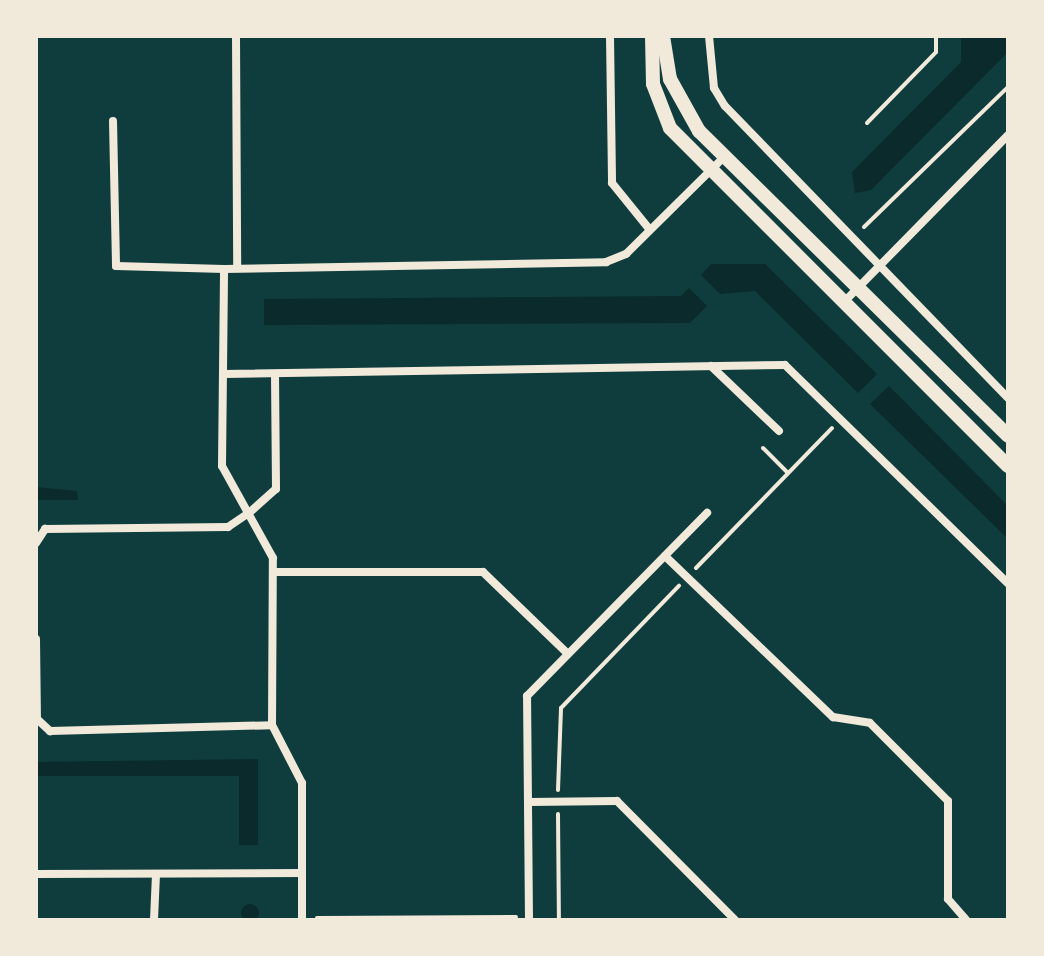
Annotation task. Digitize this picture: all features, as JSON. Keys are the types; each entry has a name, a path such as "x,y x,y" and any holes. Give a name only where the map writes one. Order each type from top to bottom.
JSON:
{"street":[{"path":"236,36 237,265"},
{"path":"610,36 612,183 650,230"},
{"path":"652,36 661,110 711,170 1008,466"},
{"path":"663,36 680,104 725,156 1008,436"},
{"path":"709,36 714,88 725,106 851,240 1008,398"},
{"path":"113,121 116,266 224,269 237,265 606,262 650,230 725,156"},
{"path":"844,302 1008,135"},
{"path":"224,269 222,466 267,542 273,572 272,725 302,783 302,919"},
{"path":"224,374 785,365 1008,583"},
{"path":"710,366 779,431"},
{"path":"36,543 45,529 228,527 249,513 276,489 275,374"},
{"path":"528,919 527,696 707,513"},
{"path":"665,556 833,717 870,723 948,801 948,899 966,920"},
{"path":"273,572 483,572 568,654"},
{"path":"36,639 37,719 50,731 272,725"},
{"path":"529,802 617,801 735,920"},
{"path":"36,874 302,873"},
{"path":"154,920 156,874"}],"path":[{"path":"867,123 936,52 936,36"},
{"path":"851,240 1008,87"},
{"path":"302,919 559,918 561,708 841,419"},
{"path":"763,448 788,473"}],"water":[{"path":"961,36 1008,36 1008,52 871,190 855,193 852,172 961,62"},
{"path":"711,264 765,264 877,374 858,393 755,291 720,294 701,275"},
{"path":"689,288 707,306 690,323 264,325 264,299 681,296"},
{"path":"889,386 1008,506 1008,539 870,404"},
{"path":"36,487 77,491 78,500 36,500"},
{"path":"258,759 258,845 239,845 239,776 36,776 36,762"},
{"path":"250,904 257,906 257,920 250,922 243,920 241,913 243,906"}]}
